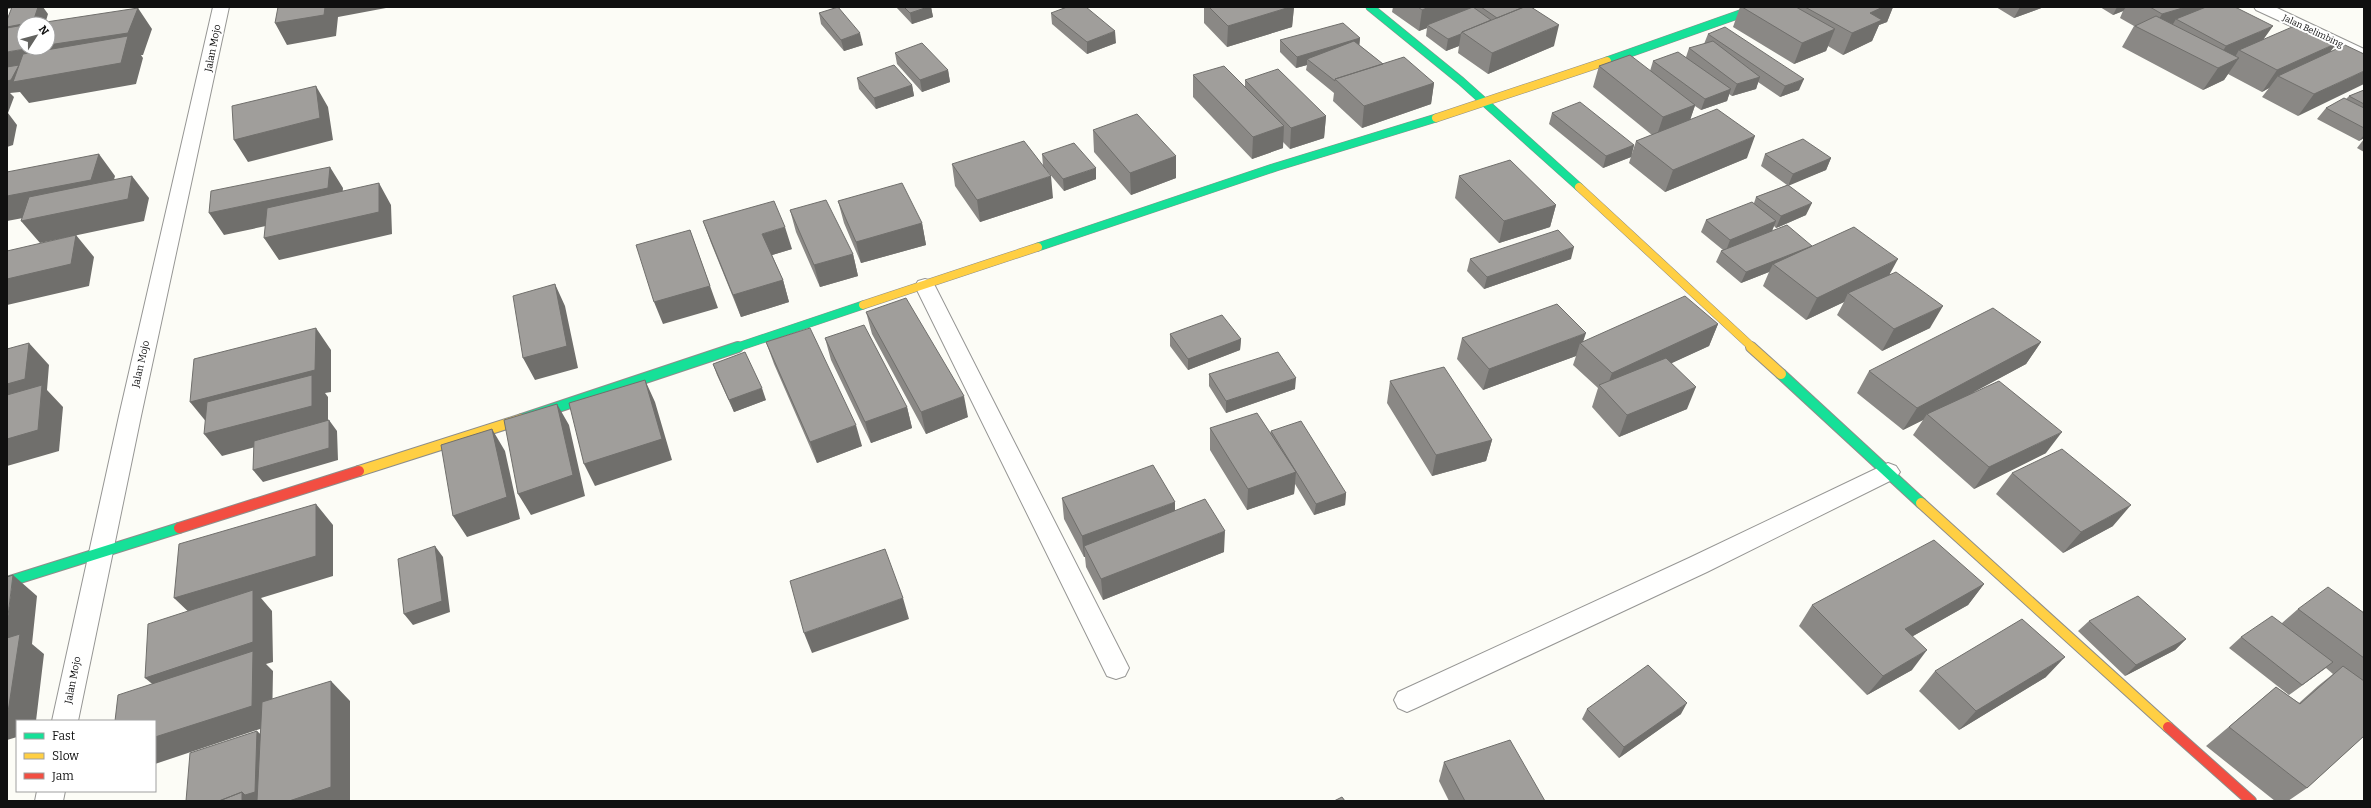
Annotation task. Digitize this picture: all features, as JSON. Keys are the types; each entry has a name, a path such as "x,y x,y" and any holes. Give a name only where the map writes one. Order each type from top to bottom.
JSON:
{"street":[{"name":"Jalan Mojo","path":"65,720 98,554 170,235 204,95 221,7"},
{"path":"1370,7 1417,43 1486,102 1888,472 2251,801"},
{"path":"7,582 548,411 925,286 1276,167 1486,102 1760,7"},
{"name":"Jalan Belimbing","path":"2262,7 2364,55"},
{"path":"925,286 1116,668"},
{"path":"1407,700 1698,565 1888,472"}],"building":[{"path":"12,7 38,7 35,16 16,16 16,25 7,27 7,20"},
{"path":"278,7 325,7 324,15 275,23"},
{"path":"838,7 860,33 841,40 819,13"},
{"path":"904,7 928,7 910,13"},
{"path":"1067,7 1086,7 1115,31 1087,42 1051,13"},
{"path":"1209,7 1290,7 1228,26"},
{"path":"1418,7 1429,7 1422,10"},
{"path":"1473,7 1491,20 1448,39 1427,25"},
{"path":"1481,7 1524,7 1497,18"},
{"path":"1524,7 1531,7 1559,25 1492,53 1462,32"},
{"path":"1742,7 1796,7 1835,29 1802,43"},
{"path":"1805,7 1883,7 1870,13 1882,20 1852,33"},
{"path":"2150,7 2186,7 2162,14"},
{"path":"2206,7 2235,7 2273,26 2226,46 2176,19"},
{"path":"138,8 128,33 56,44 56,20"},
{"path":"2156,16 2239,58 2218,68 2135,26"},
{"path":"1343,23 1360,38 1297,57 1280,40"},
{"path":"2299,24 2337,43 2277,70 2239,50"},
{"path":"16,26 16,50 7,52 7,28"},
{"path":"1725,27 1804,79 1785,86 1708,34"},
{"path":"128,36 121,63 13,82 22,56 56,56 56,48"},
{"path":"1354,41 1383,64 1335,79 1335,81 1307,59"},
{"path":"1713,41 1760,77 1737,84 1689,48"},
{"path":"922,43 948,70 920,80 895,53"},
{"path":"2345,45 2364,54 2364,71 2314,94 2278,76"},
{"path":"1678,52 1731,89 1705,99 1653,61"},
{"path":"1630,55 1695,105 1663,117 1599,66"},
{"path":"1404,57 1434,83 1364,106 1335,79"},
{"path":"19,65 11,80 7,81 7,67"},
{"path":"894,65 912,85 874,98 857,78"},
{"path":"1224,66 1284,126 1253,137 1193,75"},
{"path":"1278,69 1326,116 1291,128 1245,80"},
{"path":"316,86 320,118 234,140 232,106"},
{"path":"2364,90 2364,104 2349,96"},
{"path":"2344,98 2364,108 2364,128 2326,108"},
{"path":"1580,102 1634,145 1606,156 1552,113"},
{"path":"1717,109 1755,136 1673,170 1636,141"},
{"path":"1137,114 1176,156 1130,173 1093,130"},
{"path":"1803,139 1831,158 1793,174 1765,154"},
{"path":"1024,141 1051,176 977,200 952,164"},
{"path":"1074,143 1096,168 1063,179 1042,154"},
{"path":"99,154 91,180 7,196 7,172"},
{"path":"1510,160 1556,205 1504,221 1459,176"},
{"path":"330,167 328,188 209,213 211,191"},
{"path":"132,176 128,199 21,221 29,197"},
{"path":"379,183 379,212 264,238 267,208"},
{"path":"902,183 922,223 856,242 838,201"},
{"path":"1788,185 1812,203 1781,216 1756,197"},
{"path":"826,200 853,254 814,265 790,210"},
{"path":"774,201 785,227 762,234 783,280 733,295 703,221"},
{"path":"1752,202 1776,221 1730,240 1706,220"},
{"path":"1787,225 1812,246 1746,272 1721,251"},
{"path":"1854,227 1898,259 1817,298 1773,264"},
{"path":"690,230 710,286 654,302 636,245"},
{"path":"1558,230 1574,247 1487,277 1470,259"},
{"path":"76,235 71,264 7,279 7,251"},
{"path":"1896,272 1943,306 1894,329 1848,293"},
{"path":"555,284 567,346 523,358 513,296"},
{"path":"1685,296 1718,324 1612,373 1580,343"},
{"path":"906,298 964,396 921,412 866,312"},
{"path":"1557,304 1586,333 1489,369 1462,338"},
{"path":"1993,308 2041,342 1917,408 1869,371"},
{"path":"1222,315 1241,339 1188,359 1170,334"},
{"path":"864,325 907,407 865,422 825,338"},
{"path":"316,328 315,370 190,402 194,359"},
{"path":"810,328 856,425 810,442 766,342"},
{"path":"29,343 25,379 7,384 7,349"},
{"path":"745,352 762,388 729,400 713,364"},
{"path":"1278,352 1296,378 1226,401 1209,374"},
{"path":"1666,358 1696,387 1627,415 1599,385"},
{"path":"1444,367 1492,440 1436,455 1390,381"},
{"path":"312,375 312,406 204,434 207,402"},
{"path":"645,380 662,439 584,464 569,403"},
{"path":"1999,381 2062,432 1989,467 1927,414"},
{"path":"42,385 38,430 7,439 7,395"},
{"path":"557,404 573,475 518,494 504,420"},
{"path":"1257,413 1296,472 1248,489 1210,428"},
{"path":"329,420 329,448 253,470 254,441"},
{"path":"1301,421 1346,493 1316,504 1271,431"},
{"path":"492,429 507,497 453,516 441,445"},
{"path":"2062,449 2131,505 2081,532 2012,473"},
{"path":"1153,465 1175,502 1082,536 1062,498"},
{"path":"1205,499 1225,531 1101,579 1084,546"},
{"path":"316,504 316,556 174,598 179,544"},
{"path":"1934,540 1984,584 1905,629 1927,650 1883,676 1812,605"},
{"path":"435,546 442,601 404,614 398,559"},
{"path":"885,549 903,598 804,633 790,581"},
{"path":"13,575 7,624 7,577"},
{"path":"2328,587 2364,613 2364,658 2298,609"},
{"path":"253,590 253,642 145,678 148,624"},
{"path":"2138,596 2186,639 2136,665 2089,621"},
{"path":"2272,616 2333,662 2302,685 2241,637"},
{"path":"2022,619 2065,657 1976,711 1935,671"},
{"path":"20,634 8,712 7,713 7,638"},
{"path":"253,651 252,706 156,737 156,720 115,720 118,695"},
{"path":"1648,665 1687,703 1624,747 1587,709"},
{"path":"2343,666 2364,681 2364,736 2307,788 2229,727 2276,687 2300,704"},
{"path":"331,681 331,787 289,801 257,801 262,702"},
{"path":"257,731 255,792 245,795 242,792 219,801 186,801 190,753"},
{"path":"1510,740 1545,801 1465,801 1444,762"},
{"path":"242,792 242,801 219,801"},
{"path":"1342,797 1345,801 1334,801"}],"traffic: fast":[{"path":"1370,7 1461,81 1579,187"},
{"path":"1607,61 1760,7"},
{"path":"1038,247 1276,167 1436,118"},
{"path":"522,419 863,305"},
{"path":"1781,374 1921,503"},
{"path":"7,582 179,528"}],"traffic: slow":[{"path":"1436,118 1607,61"},
{"path":"1579,187 1781,374"},
{"path":"863,305 1038,247"},
{"path":"359,471 522,419"},
{"path":"1921,503 2168,727"}],"traffic: jam":[{"path":"179,528 359,471"},
{"path":"2168,727 2251,801"}]}
